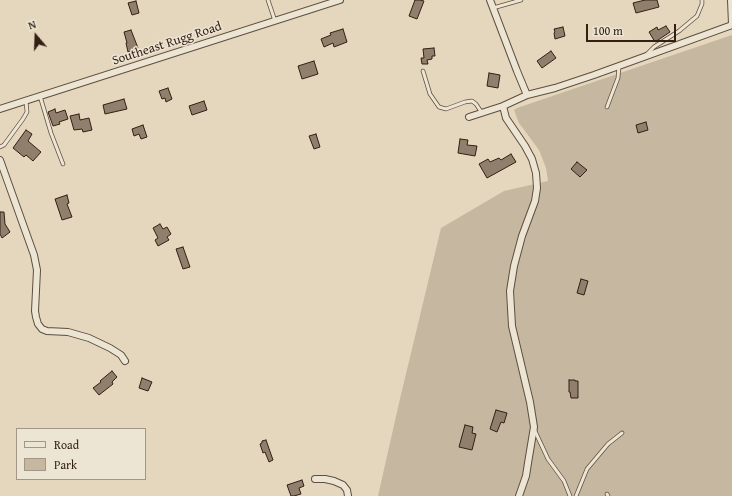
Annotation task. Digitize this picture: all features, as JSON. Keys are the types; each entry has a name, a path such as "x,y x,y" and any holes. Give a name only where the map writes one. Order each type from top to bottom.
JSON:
{"street":[{"name":"Southeast Rugg Road","path":"0,109 340,0"},
{"path":"490,0 527,95"},
{"path":"469,117 502,106 527,95 555,88 732,25 731,0"},
{"path":"502,106 506,118 532,159 536,173 537,188 535,201 522,236 514,266 510,291 512,326 530,402 534,427 526,476 519,496"},
{"path":"0,160 34,255 37,270 35,311 38,324 42,329 47,331 68,332 89,338 121,355 125,361"},
{"path":"314,479 330,480 343,485 347,490 348,496"}],"lane":[{"path":"268,0 275,21"},
{"path":"493,8 521,0"},
{"path":"644,57 654,47 680,31 697,16 702,0"},
{"path":"607,107 618,78 619,66"},
{"path":"423,71 430,94 439,107 446,109 472,101 482,113"},
{"path":"40,96 50,133 63,164"},
{"path":"0,147 4,145 23,119 26,112 26,101"},
{"path":"534,427 548,459 564,481 570,496"},
{"path":"576,496 586,469 608,444 622,433"}],"green space":[{"path":"732,35 732,496 378,496 441,228 504,191 548,181 546,168 539,150 519,123 514,110"}],"building":[{"path":"415,0 424,1 417,19 409,16"},
{"path":"645,0 657,0 659,7 636,13 633,3"},
{"path":"136,1 139,13 132,15 128,3"},
{"path":"666,26 670,32 655,42 649,32 657,27 658,30"},
{"path":"563,27 565,36 555,39 554,29"},
{"path":"343,29 347,42 334,47 333,43 324,47 321,39 331,35 330,33"},
{"path":"131,30 138,48 128,52 124,32"},
{"path":"434,48 435,56 432,56 432,59 427,60 428,64 422,64 421,58 424,58 423,49"},
{"path":"551,51 556,58 542,68 537,61"},
{"path":"314,61 318,74 302,79 298,66"},
{"path":"489,73 500,75 498,88 487,86"},
{"path":"168,88 172,99 166,102 165,98 162,99 159,91"},
{"path":"124,99 127,109 105,114 103,105"},
{"path":"204,101 207,110 192,115 189,106"},
{"path":"55,109 56,113 65,110 68,119 53,126 48,112"},
{"path":"79,114 80,120 89,118 92,130 83,132 82,129 74,130 70,116"},
{"path":"646,122 648,130 638,133 636,125"},
{"path":"143,125 147,137 141,139 139,134 134,136 132,129"},
{"path":"26,130 32,134 28,141 41,152 33,161 26,155 24,157 13,148"},
{"path":"316,134 320,147 314,149 309,136"},
{"path":"460,139 468,140 467,145 477,146 475,156 458,153"},
{"path":"511,154 516,162 487,178 479,164 488,159 490,162 499,158 501,160"},
{"path":"577,162 587,170 580,177 571,169"},
{"path":"67,195 69,203 67,204 72,217 62,220 55,199"},
{"path":"0,212 4,212 5,224 10,232 2,238 0,234"},
{"path":"160,224 163,229 167,227 171,234 167,237 169,240 158,246 155,240 158,238 153,228"},
{"path":"183,247 190,267 183,269 176,249"},
{"path":"581,279 588,281 584,295 577,293"},
{"path":"112,371 117,377 112,382 113,384 99,395 93,388"},
{"path":"142,378 152,382 148,391 139,388"},
{"path":"569,380 578,381 578,398 571,398 569,392"},
{"path":"496,410 507,413 504,423 501,422 497,432 490,429"},
{"path":"465,425 473,427 472,433 476,434 472,450 459,447"},
{"path":"266,440 273,460 269,462 265,452 263,453 260,444 262,441"},
{"path":"302,480 304,486 299,488 301,494 291,496 287,485"}]}
